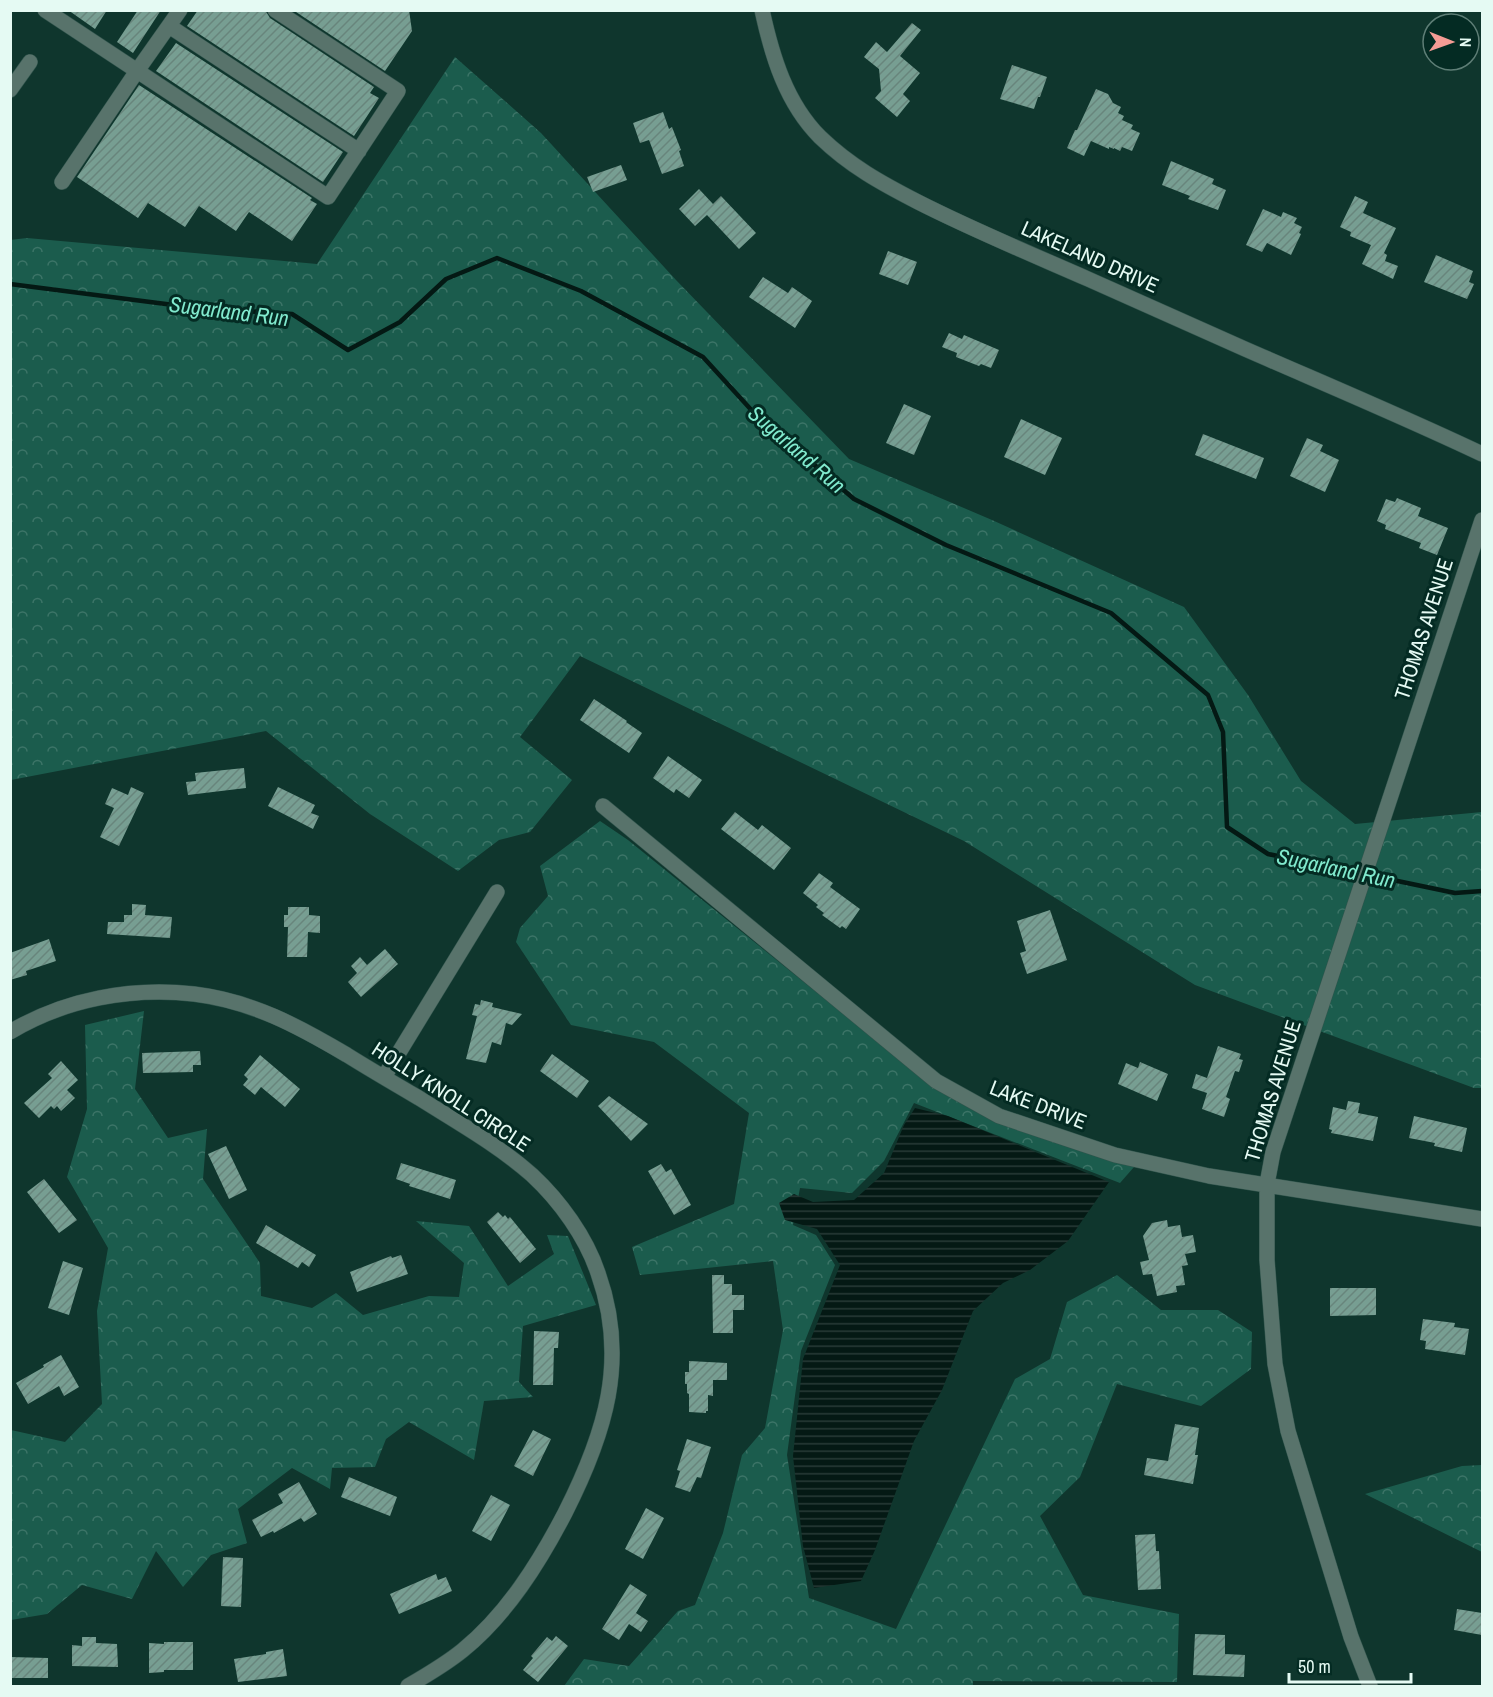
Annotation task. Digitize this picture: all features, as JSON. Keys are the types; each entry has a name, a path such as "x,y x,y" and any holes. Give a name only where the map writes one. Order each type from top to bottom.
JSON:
{"street":[{"path":"45,10 328,197 399,91 275,10"},
{"path":"62,182 180,10"},
{"name":"LAKELAND DRIVE","path":"762,10 772,53 781,76 803,116 832,148 882,184 951,219 1482,454"},
{"path":"169,26 358,151"},
{"path":"10,90 30,62"},
{"name":"THOMAS AVENUE","path":"1370,1686 1351,1637 1288,1431 1275,1364 1267,1260 1267,1184 1273,1152 1482,520"},
{"name":"LAKE DRIVE","path":"603,806 936,1081 999,1116 1115,1155 1209,1176 1482,1219"},
{"path":"384,1077 497,892"},
{"name":"HOLLY KNOLL CIRCLE","path":"10,1032 51,1011 83,1001 123,994 162,992 195,994 242,1004 276,1016 306,1031 471,1130 533,1176 568,1216 598,1270 612,1328 610,1388 598,1439 579,1486 557,1527 532,1570 509,1603 464,1650 408,1686"}],"green space":[{"path":"455,57 541,133 676,280 849,459 992,520 1184,607 1248,695 1301,781 1355,824 1482,812 1482,1088 1474,1088 1195,985 964,841 580,656 520,737 572,780 530,832 499,840 458,871 370,814 266,731 11,780 10,240 27,238 317,264"},
{"path":"600,821 628,840 935,1088 1134,1167 1120,1183 914,1103 884,1161 852,1193 800,1188 793,1225 816,1235 835,1265 801,1351 787,1455 809,1598 896,1629 1015,1379 1050,1359 1067,1302 1117,1275 1161,1310 1218,1310 1252,1332 1251,1369 1201,1406 1117,1384 1080,1477 1040,1516 1083,1595 1179,1614 1177,1682 973,1681 973,1686 564,1686 584,1659 629,1666 678,1611 695,1605 723,1533 742,1455 765,1428 783,1330 773,1261 640,1275 632,1247 734,1204 749,1113 654,1042 571,1025 516,942 520,928 548,896 540,866"},
{"path":"144,1011 135,1089 168,1138 207,1129 203,1179 260,1263 261,1296 312,1308 336,1293 363,1315 429,1296 459,1297 464,1263 416,1221 469,1226 508,1286 554,1254 547,1235 568,1236 596,1305 523,1326 519,1382 533,1397 484,1401 474,1460 409,1422 386,1439 375,1467 332,1468 330,1489 292,1468 238,1509 247,1543 211,1555 183,1587 156,1551 132,1599 82,1585 47,1614 11,1620 11,1430 65,1442 102,1404 97,1311 108,1248 67,1177 87,1109 85,1025"},
{"path":"1482,1465 1482,1552 1365,1494 1462,1466"}],"water":[{"path":"915,1108 948,1116 1109,1182 1068,1241 1030,1270 1003,1283 973,1311 942,1390 914,1441 875,1550 861,1581 814,1588 803,1546 793,1456 803,1359 840,1265 817,1229 785,1220 779,1203 794,1194 813,1202 854,1200 884,1173 904,1125"}],"building":[{"path":"68,10 107,10 95,29"},
{"path":"138,10 161,10 133,53 117,42"},
{"path":"198,10 265,10 270,18 374,87 370,93 379,98 354,136 187,26"},
{"path":"293,10 409,10 412,31 385,71"},
{"path":"912,23 921,30 900,56 920,73 903,94 910,101 897,117 875,98 881,91 879,69 864,57 876,42 887,52"},
{"path":"176,43 343,152 323,182 156,71"},
{"path":"1012,65 1047,77 1034,109 1000,99"},
{"path":"139,85 312,198 310,200 317,204 292,241 249,212 236,231 199,206 185,227 148,203 138,218 77,177"},
{"path":"1096,89 1108,94 1113,103 1121,107 1118,113 1124,116 1122,120 1133,125 1131,129 1140,133 1132,151 1122,147 1120,151 1109,147 1109,149 1091,141 1084,156 1067,148"},
{"path":"663,112 669,129 672,127 681,150 679,151 684,166 662,174 649,140 640,143 633,123"},
{"path":"1171,161 1214,179 1212,184 1226,190 1218,210 1188,199 1190,196 1162,185"},
{"path":"621,165 627,180 593,192 587,177"},
{"path":"699,189 713,204 721,196 756,233 739,249 707,215 695,226 679,209"},
{"path":"1355,196 1368,202 1363,213 1396,228 1384,253 1387,255 1385,261 1398,266 1393,279 1362,264 1371,245 1350,236 1351,232 1340,227"},
{"path":"1263,209 1281,217 1283,212 1297,218 1294,223 1302,227 1299,233 1301,234 1291,255 1267,243 1262,252 1246,245"},
{"path":"888,251 917,262 908,285 879,274"},
{"path":"1436,255 1473,271 1469,282 1474,284 1467,299 1424,282"},
{"path":"763,277 788,293 792,287 812,301 795,328 749,297"},
{"path":"949,333 962,339 964,335 999,350 991,368 956,357 957,353 942,347"},
{"path":"904,404 931,416 914,455 886,443"},
{"path":"1021,419 1062,438 1045,475 1004,457"},
{"path":"1203,434 1264,458 1256,479 1195,455"},
{"path":"1307,438 1323,445 1320,451 1339,460 1325,492 1290,476"},
{"path":"1397,498 1421,508 1418,516 1448,528 1437,555 1419,548 1421,543 1385,529 1386,525 1377,521 1386,499 1395,502"},
{"path":"594,699 642,733 629,753 580,720"},
{"path":"668,756 702,780 689,798 676,789 674,793 653,778"},
{"path":"244,768 246,788 188,795 186,782 196,781 195,773"},
{"path":"131,787 144,793 119,846 100,837 114,808 105,804 112,788 128,795"},
{"path":"278,787 315,805 311,813 319,816 313,829 268,806"},
{"path":"735,812 758,830 762,825 791,848 774,870 721,829"},
{"path":"819,873 833,883 830,887 860,909 846,929 842,926 840,928 822,915 824,913 816,907 818,905 803,893"},
{"path":"132,904 146,905 145,915 172,917 170,938 107,934 108,922 124,922 124,915 132,915"},
{"path":"288,907 309,907 309,915 320,916 320,933 308,932 307,957 287,957 288,927 284,927 284,915 288,915"},
{"path":"1050,910 1067,960 1027,974 1020,953 1026,951 1017,921"},
{"path":"49,939 56,961 26,971 27,975 10,980 10,953"},
{"path":"385,949 398,964 361,997 348,982 357,973 351,966 360,957 367,965"},
{"path":"481,1000 493,1003 492,1007 522,1014 512,1025 506,1023 501,1045 492,1042 486,1063 466,1059 477,1016 472,1015 475,1004 480,1005"},
{"path":"1218,1046 1241,1054 1239,1059 1243,1060 1239,1072 1235,1071 1226,1097 1230,1099 1224,1117 1202,1109 1207,1093 1192,1088 1196,1074 1207,1078"},
{"path":"200,1051 201,1065 193,1065 193,1072 143,1073 142,1053"},
{"path":"552,1054 589,1081 577,1098 540,1071"},
{"path":"260,1055 300,1089 285,1107 261,1087 255,1095 243,1085 248,1079 244,1075"},
{"path":"61,1061 78,1080 67,1090 75,1098 61,1111 57,1106 54,1109 51,1106 39,1118 24,1103 52,1078 48,1074"},
{"path":"1140,1062 1168,1074 1157,1101 1118,1084 1126,1063 1138,1068"},
{"path":"609,1096 648,1124 631,1141 598,1106"},
{"path":"1348,1101 1360,1103 1358,1113 1378,1117 1373,1141 1331,1133 1332,1130 1329,1129 1333,1107 1346,1110"},
{"path":"1414,1116 1467,1128 1462,1152 1434,1146 1435,1143 1409,1138"},
{"path":"226,1146 247,1190 229,1199 208,1154"},
{"path":"401,1163 456,1180 450,1199 409,1186 410,1184 396,1179"},
{"path":"661,1164 666,1172 671,1169 691,1205 674,1215 648,1171"},
{"path":"44,1179 77,1220 59,1233 27,1192"},
{"path":"498,1212 503,1217 505,1215 508,1219 510,1217 536,1249 520,1263 487,1222"},
{"path":"1167,1220 1168,1227 1180,1225 1182,1237 1193,1235 1196,1252 1185,1254 1188,1265 1182,1266 1185,1285 1176,1286 1177,1292 1157,1296 1152,1274 1143,1275 1140,1262 1149,1260 1143,1236 1152,1223"},
{"path":"266,1225 316,1255 309,1267 302,1262 298,1268 256,1243"},
{"path":"401,1255 408,1274 357,1292 350,1272 391,1256 392,1258"},
{"path":"63,1261 83,1268 69,1315 48,1308"},
{"path":"712,1275 724,1275 724,1284 732,1284 732,1295 744,1295 744,1310 733,1310 733,1333 713,1333"},
{"path":"1330,1288 1376,1288 1376,1315 1330,1316"},
{"path":"1423,1319 1455,1323 1454,1327 1469,1329 1465,1355 1425,1349 1426,1341 1420,1340"},
{"path":"534,1331 559,1332 558,1348 554,1348 553,1385 533,1385"},
{"path":"61,1355 79,1387 64,1396 59,1386 28,1404 16,1383"},
{"path":"689,1361 727,1363 727,1380 713,1380 713,1396 708,1395 706,1413 689,1412 685,1372 689,1372"},
{"path":"1175,1424 1199,1428 1195,1455 1198,1455 1193,1484 1144,1475 1147,1458 1168,1461"},
{"path":"533,1430 551,1439 533,1476 514,1466"},
{"path":"687,1439 711,1447 701,1478 697,1477 690,1492 675,1487 680,1471 677,1470"},
{"path":"349,1477 397,1497 390,1516 341,1497"},
{"path":"299,1482 317,1514 304,1522 301,1518 274,1533 273,1531 261,1537 252,1520 283,1503 278,1494"},
{"path":"491,1495 510,1505 491,1541 472,1531"},
{"path":"646,1508 664,1518 643,1559 625,1549"},
{"path":"1155,1534 1156,1551 1159,1551 1161,1589 1138,1590 1135,1535"},
{"path":"223,1557 243,1558 241,1607 221,1606"},
{"path":"436,1574 438,1580 446,1577 452,1591 399,1614 390,1594"},
{"path":"630,1584 647,1595 636,1613 648,1621 641,1632 629,1624 619,1640 602,1629"},
{"path":"1457,1609 1482,1613 1482,1635 1454,1630"},
{"path":"1195,1634 1225,1635 1225,1654 1245,1655 1244,1677 1193,1675"},
{"path":"556,1636 568,1646 538,1682 523,1670 547,1637 552,1641"},
{"path":"82,1637 96,1637 96,1643 117,1644 118,1667 72,1666 72,1645 82,1646"},
{"path":"164,1642 193,1642 193,1670 164,1670 164,1672 149,1673 149,1643 164,1644"},
{"path":"283,1649 287,1676 238,1682 234,1659"},
{"path":"10,1657 48,1658 48,1678 10,1678"}],"waterway":[{"name":"Sugarland Run","path":"10,284 197,308 292,314 348,350 400,322 446,279 497,258 581,291 703,357 755,414 854,499 946,545 1111,613 1208,695 1223,732 1227,827 1268,854 1455,893 1482,891"}]}
